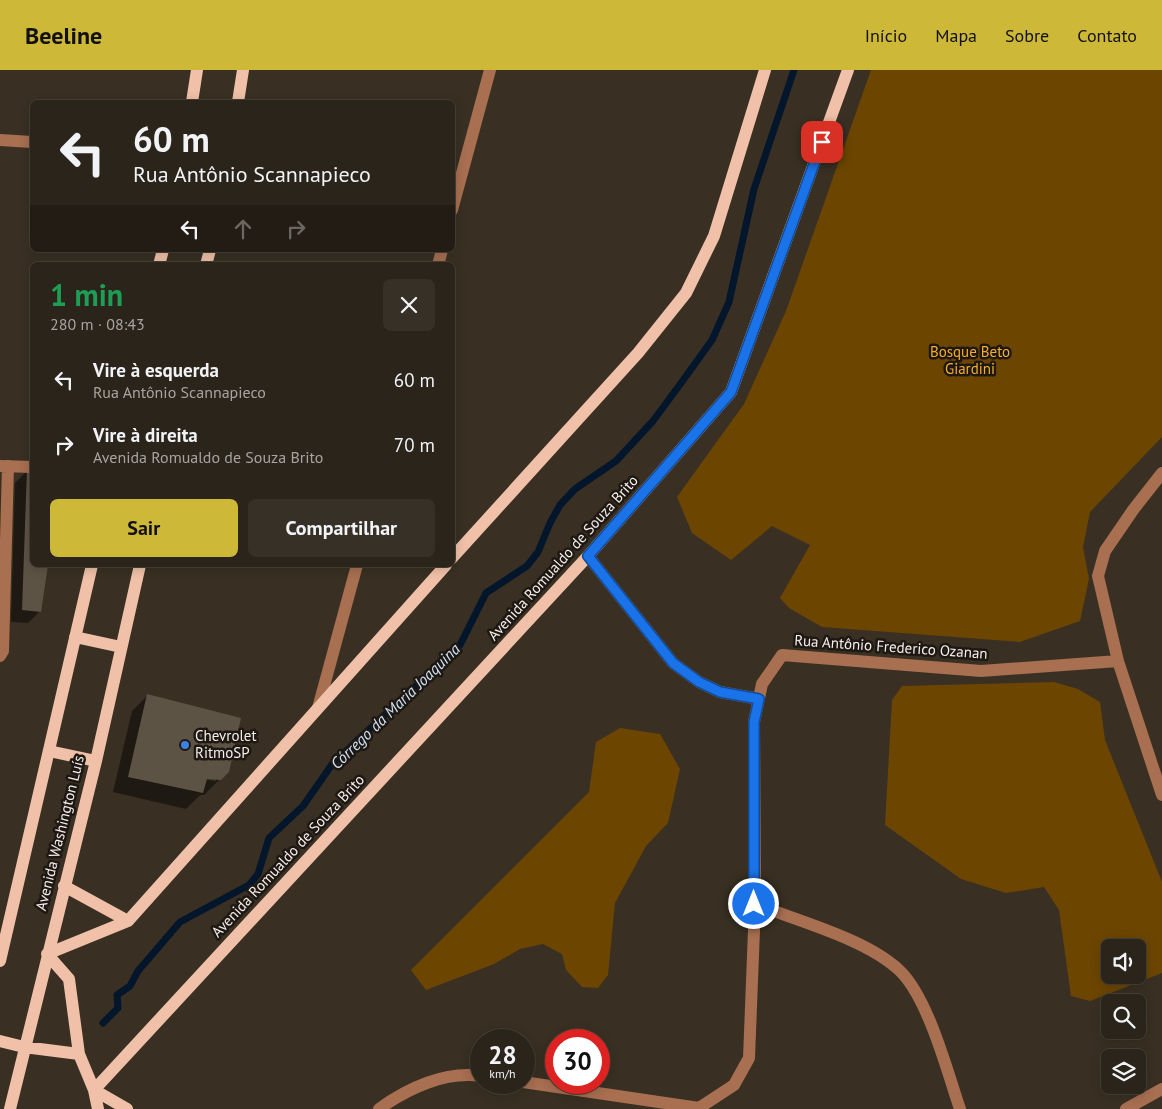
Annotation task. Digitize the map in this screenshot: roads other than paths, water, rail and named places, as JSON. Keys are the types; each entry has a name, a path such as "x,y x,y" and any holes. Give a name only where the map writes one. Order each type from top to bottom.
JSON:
{"main road":[{"path":"192,100 197,70"},
{"path":"238,100 243,70"},
{"path":"455,553 638,353 686,293 714,236 765,70"},
{"name":"Avenida Romualdo de Souza Brito","path":"94,1090 588,556 731,392 848,70"},
{"name":"Avenida Washington Luís","path":"0,962 92,567"},
{"name":"Avenida Washington Luís","path":"10,1109 96,761 140,567"},
{"path":"98,1109 94,1090 79,1054 69,979 47,954 128,921 444,567"},
{"path":"75,637 121,647"},
{"path":"49,751 96,761"},
{"path":"64,886 128,921"},
{"path":"0,1041 24,1047 79,1054"},
{"path":"94,1090 127,1109"}],"street":[{"path":"455,199 490,70"},
{"path":"0,140 30,142"},
{"path":"0,656 3,651 4,466 30,467"},
{"path":"1162,473 1104,551 1098,576 1118,661 1162,795"},
{"path":"588,556 673,663 699,682 720,692 759,699"},
{"path":"318,708 356,567"},
{"name":"Rua Antônio Frederico Ozanan","path":"535,1084 700,1108 734,1085 749,1058 754,904 754,722 762,684 782,655 981,671 1118,661"},
{"path":"754,904 866,948 900,971 924,1006 960,1109"},
{"path":"379,1109 402,1093 437,1079 470,1077"},
{"path":"1126,1109 1162,1089"}],"waterway":[{"name":"Córrego da Maria Joaquina","path":"103,1023 118,1008 117,995 130,986 138,971 180,922 249,885 258,874 269,838 303,806 333,763 460,645 486,593 527,566 538,552 560,505 575,489 616,461 653,421 684,379 712,340 729,302 754,189 794,70"}],"place":[{"name":"Chevrolet RitmoSP","path":"185,745"}],"park label":[{"name":"Bosque Beto Giardini","path":"970,360"}]}
